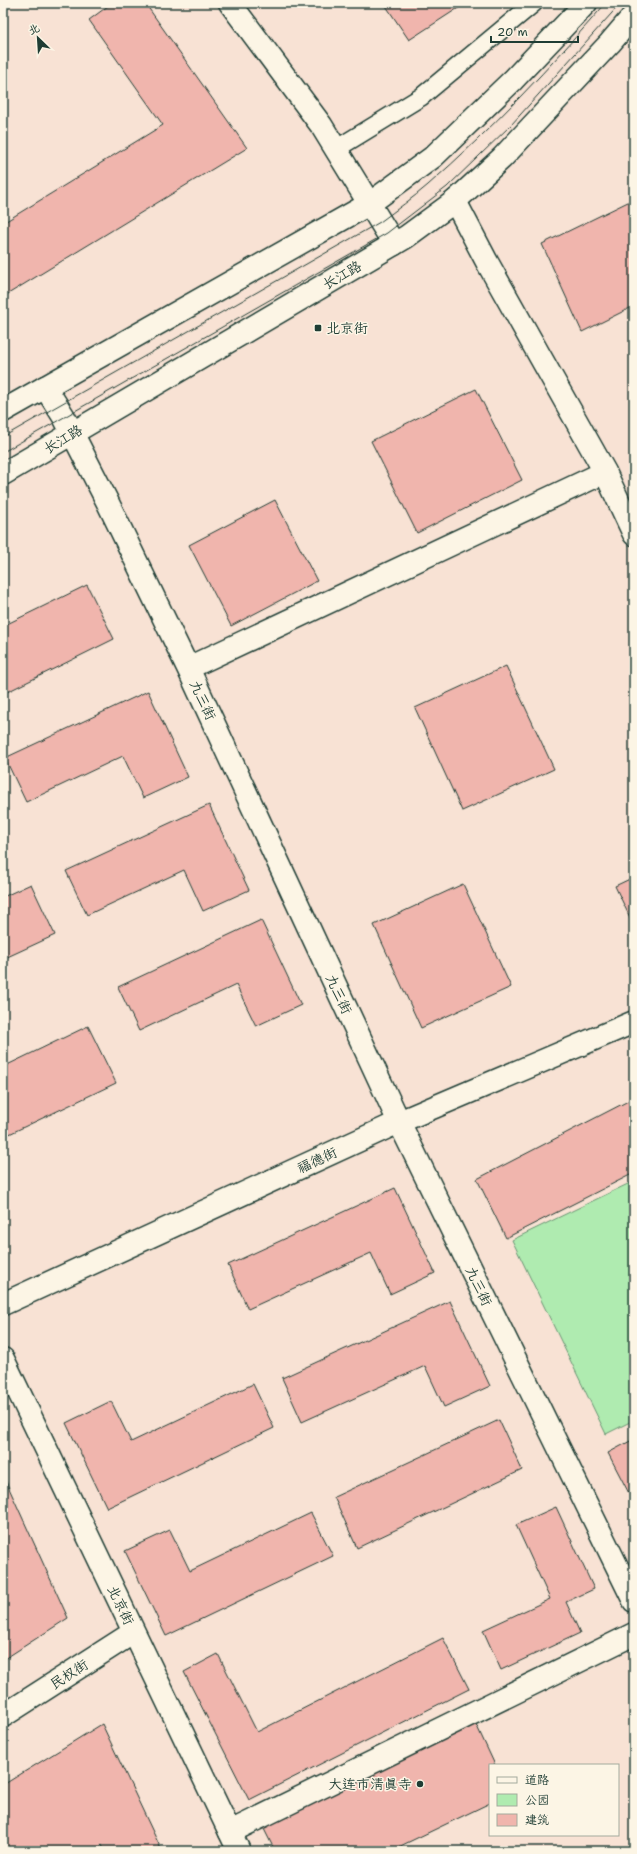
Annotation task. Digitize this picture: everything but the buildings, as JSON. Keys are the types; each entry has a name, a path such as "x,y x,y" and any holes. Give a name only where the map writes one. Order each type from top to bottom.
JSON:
{"street":[{"path":"230,3 322,125 394,244"},
{"path":"3,411 369,204 433,157 513,80 586,3"},
{"name":"长江路","path":"3,474 394,244 455,201 502,158 610,43 634,15"},
{"path":"455,201 487,262 605,472 634,534"},
{"name":"九三街","path":"45,387 72,433 188,668 399,1122 634,1601"},
{"path":"188,668 605,472"},
{"name":"福德街","path":"3,1304 399,1122 634,1022"},
{"name":"北京街","path":"3,1360 235,1842"},
{"name":"民权街","path":"3,1716 134,1632"},
{"path":"235,1842 634,1634"}],"lane":[{"path":"336,149 422,97 534,3"}],"green space":[{"path":"634,1181 634,1420 606,1434 512,1240"}],"tram line":[{"path":"3,437 380,222 422,190 452,164 498,120 564,51 606,3"},
{"path":"3,452 387,233 447,187 511,125 621,3"}],"place":[{"name":"北京街","path":"318,328"},
{"name":"大连市清真寺","path":"420,1784"}]}
